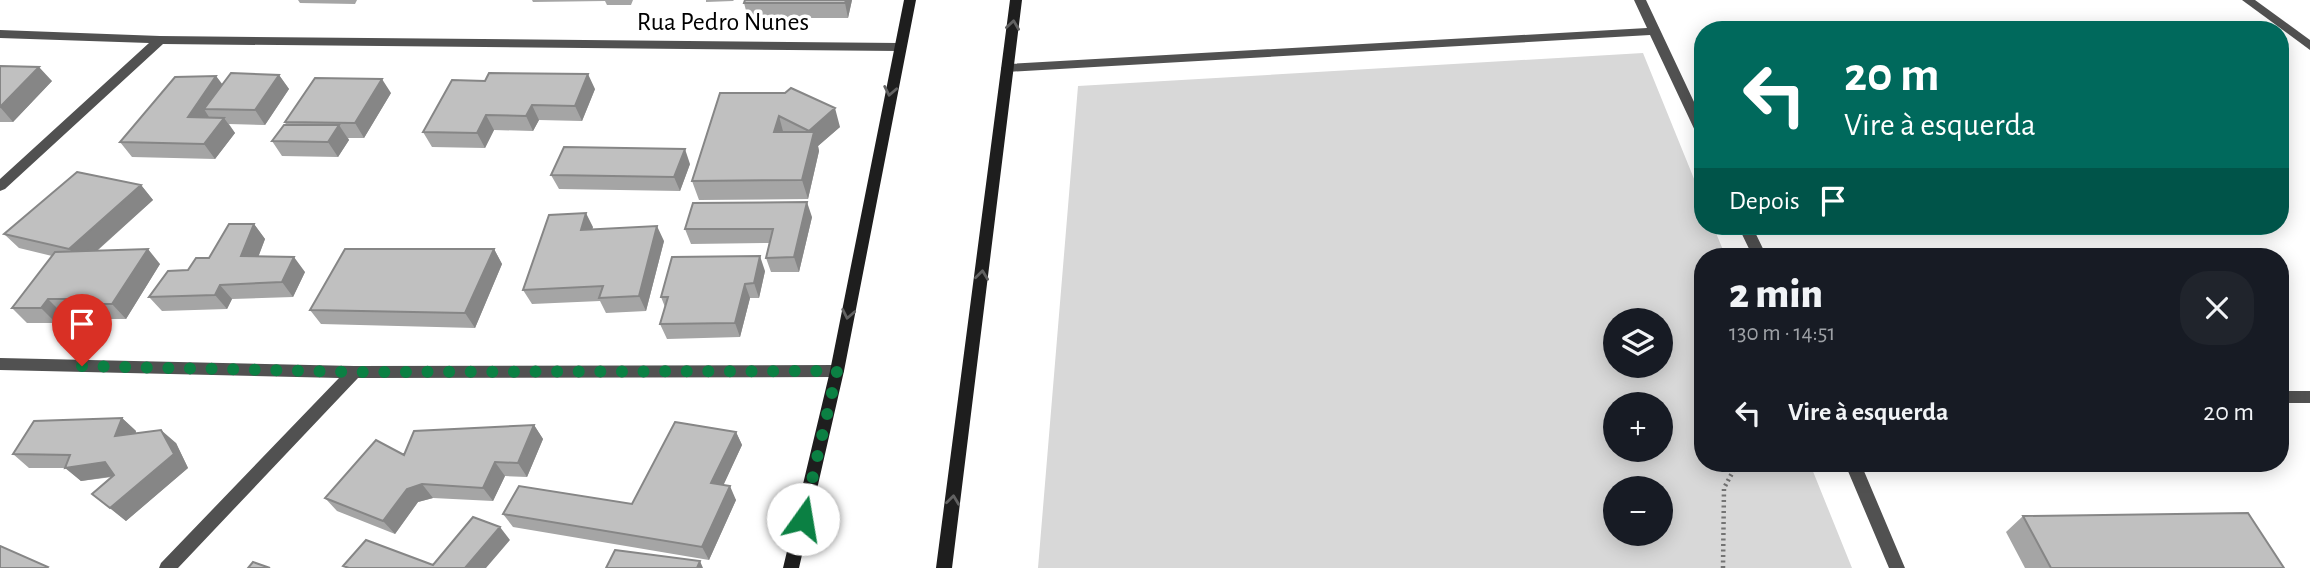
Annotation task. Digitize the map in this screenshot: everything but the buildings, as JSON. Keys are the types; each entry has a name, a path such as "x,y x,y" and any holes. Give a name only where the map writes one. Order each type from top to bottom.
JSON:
{"main road":[{"path":"791,568 837,371 909,0"},
{"path":"944,568 1016,0"}],"street":[{"path":"1640,0 1694,116"},
{"path":"2248,0 2276,21"},
{"path":"2289,30 2310,46"},
{"path":"1007,68 1654,31"},
{"name":"Rua Pedro Nunes","path":"0,34 160,40 899,47"},
{"path":"0,187 160,40"},
{"path":"0,364 354,372 837,371"},
{"path":"167,568 354,372"},
{"path":"2289,397 2310,397"},
{"path":"1856,472 1897,568"}],"path":[{"path":"1723,568 1724,488 1733,472"}],"shaded area":[{"path":"1643,53 1694,179 1694,235 1717,235 1722,248 1694,248 1694,472 1813,472 1852,568 1038,568 1078,86"}],"route":[{"path":"82,366 354,372 837,371 803,519"}]}
